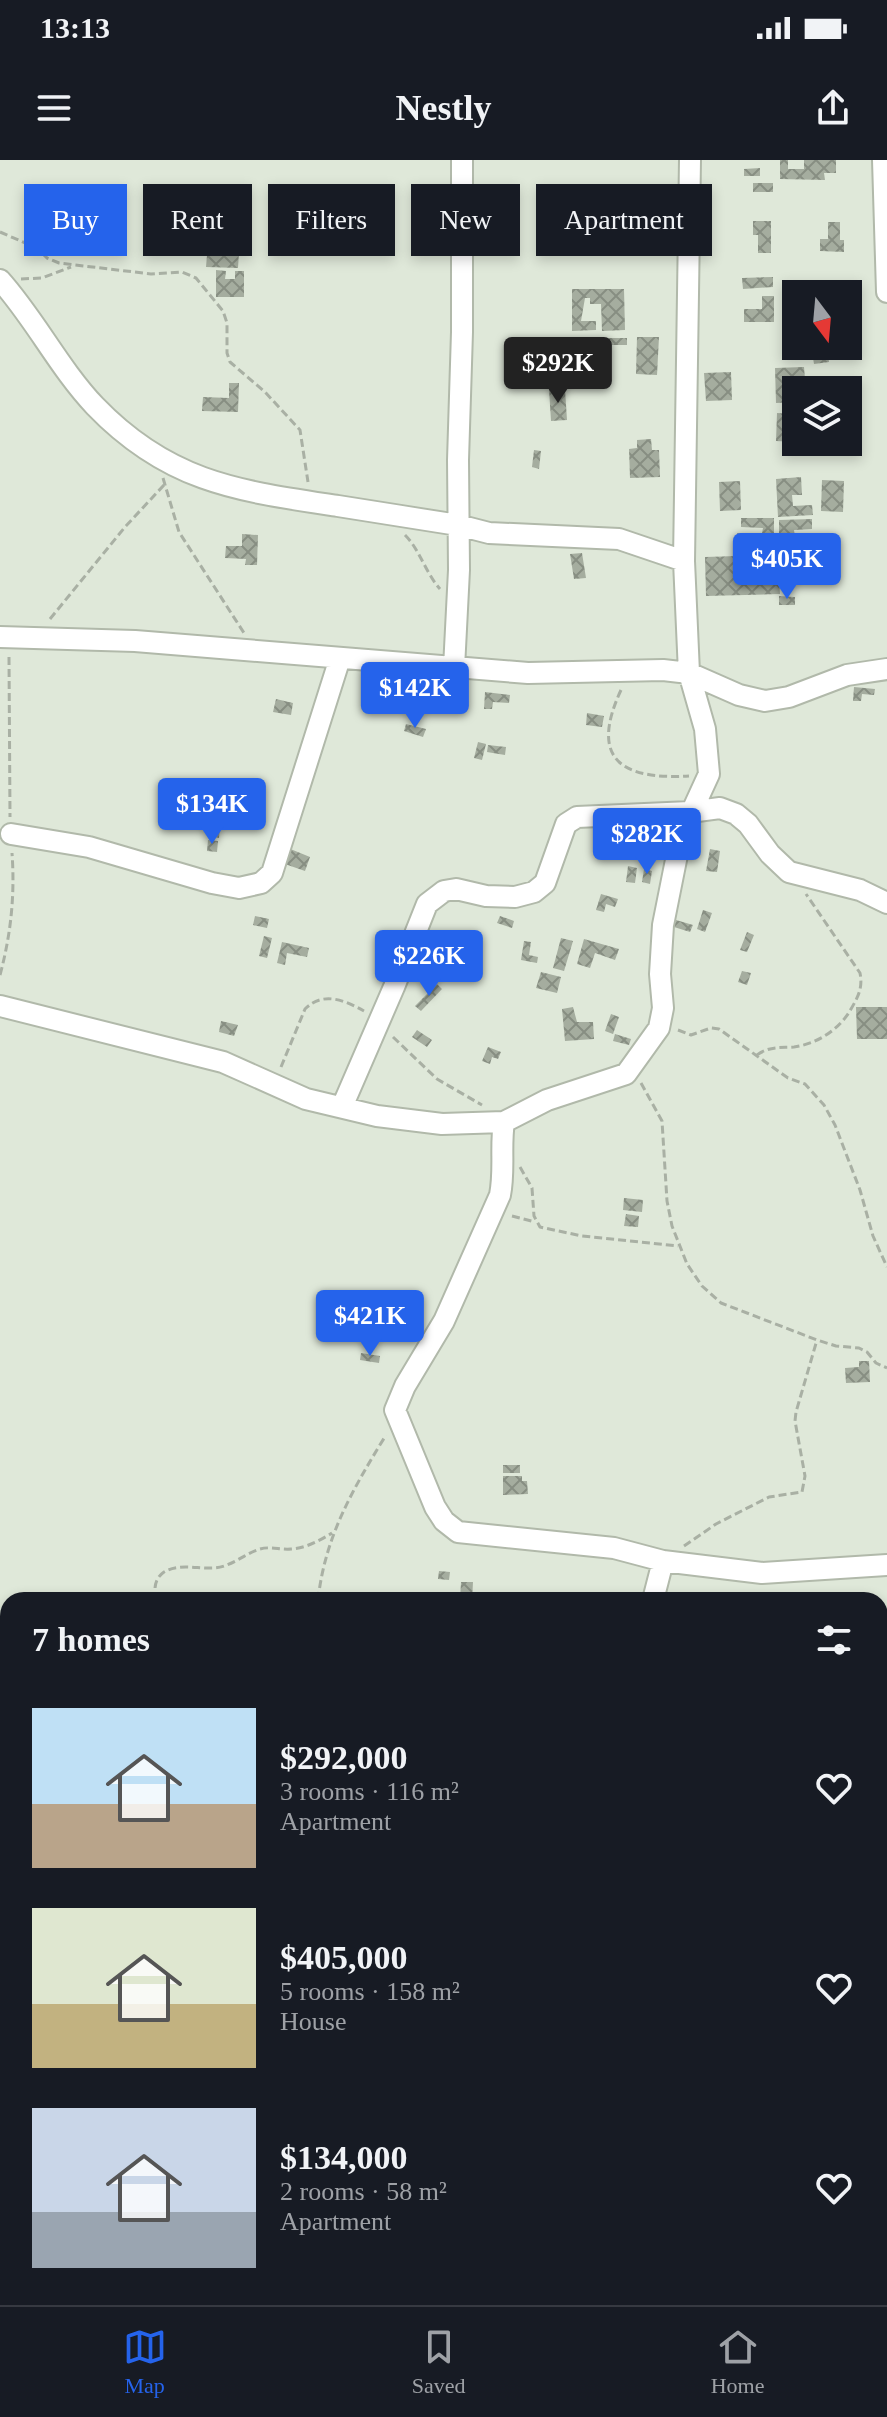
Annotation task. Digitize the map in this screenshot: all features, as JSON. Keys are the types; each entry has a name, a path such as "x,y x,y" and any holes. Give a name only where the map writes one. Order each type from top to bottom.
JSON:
{"street":[{"path":"454,668 458,610 462,160"},
{"path":"0,1006 223,1062 306,1099 411,1122 442,1124 508,1120 547,1100 617,1079 636,1063 659,1028 663,1008 660,974 663,925 681,835 709,774 705,729 689,673 684,561 690,160"},
{"path":"883,160 887,292"},
{"path":"1,281 18,300 70,376 96,407 127,435 159,458 231,488 458,525 489,533 619,539 684,561"},
{"path":"5,638 135,641 454,668 567,674 630,671 689,673 739,695 765,701 789,697 847,675 887,669"},
{"path":"11,834 89,847 146,861 212,883 239,888 261,883 272,873 340,658"},
{"path":"342,1107 427,904 434,896 456,889 486,896 515,897 534,892 545,883 566,824 577,817 720,808 736,814 748,824 789,872 860,890 887,903"},
{"path":"508,1120 502,1134 502,1186 493,1213 444,1321 397,1402 396,1419 444,1521 458,1532 614,1548 663,1561 762,1573 887,1565"},
{"path":"655,1592 663,1561"}],"path":[{"path":"0,232 37,248 47,258 73,266 151,274 182,272 196,278 223,311 230,362 265,392 300,430 304,463 315,502"},
{"path":"1,281 42,278 73,266"},
{"path":"159,458 179,532 254,650"},
{"path":"40,639 58,608 164,485"},
{"path":"385,513 410,539 431,579 458,610"},
{"path":"0,975 11,933 14,880 5,638"},
{"path":"630,671 618,697 611,724 608,740 610,754 619,765 660,776 709,774"},
{"path":"756,1055 765,1049 796,1047 829,1033 845,1021 862,984 860,973 789,872"},
{"path":"274,1084 305,1009 311,1003 328,998 347,1002 378,1022 437,1079 508,1120"},
{"path":"659,1028 669,1027 691,1035 711,1028 719,1029 788,1078 805,1084 824,1105 835,1125 860,1190 873,1236 887,1267"},
{"path":"636,1063 643,1090 662,1121 667,1201 678,1246 702,1286 721,1303 817,1340 859,1348 887,1368"},
{"path":"504,1156 520,1166 528,1178 535,1222"},
{"path":"493,1213 535,1222 552,1231 678,1246"},
{"path":"663,1561 735,1513 769,1497 802,1492 805,1476 795,1421 817,1340"},
{"path":"319,1592 321,1570 332,1533 396,1419"},
{"path":"155,1592 158,1577 167,1570 215,1568 254,1551 268,1547 303,1547 332,1533"}],"building":[{"path":"780,160 788,160 788,169 804,169 804,160 836,160 836,173 824,173 825,180 780,179"},
{"path":"760,168 760,176 744,176 744,169"},
{"path":"753,183 773,183 773,192 753,192"},
{"path":"753,221 771,221 771,253 758,253 758,235 753,235"},
{"path":"828,222 840,222 844,252 820,251 820,239 828,239"},
{"path":"207,256 239,256 238,268 206,267"},
{"path":"216,270 226,271 225,279 235,279 235,271 244,271 244,297 216,297"},
{"path":"773,277 773,287 743,289 742,278"},
{"path":"572,289 624,289 625,330 602,331 601,304 590,304 590,298 585,298 581,321 596,321 596,330 572,331"},
{"path":"762,296 774,296 774,322 744,322 744,309 762,309"},
{"path":"637,337 659,337 657,375 636,374"},
{"path":"607,338 627,338 627,345 607,345"},
{"path":"813,360 829,360 829,362 814,364"},
{"path":"804,367 805,376 782,376 782,403 776,403 775,368"},
{"path":"731,372 732,400 706,401 704,373"},
{"path":"229,383 239,383 238,412 202,411 203,397 229,398"},
{"path":"549,389 565,389 567,420 551,421"},
{"path":"777,413 782,413 782,441 776,441"},
{"path":"651,439 652,450 659,450 660,477 630,478 629,449 637,448 637,440"},
{"path":"534,450 541,451 539,469 532,467"},
{"path":"801,477 802,495 792,495 793,506 812,505 813,515 778,517 776,479"},
{"path":"822,480 844,481 843,512 821,511"},
{"path":"740,481 741,510 720,511 719,482"},
{"path":"741,518 774,518 774,549 763,549 763,544 737,544 737,533 762,533 763,528 741,527"},
{"path":"812,519 812,529 794,530 795,538 814,538 814,548 779,549 779,520"},
{"path":"242,534 258,535 257,565 245,565 246,559 225,558 226,546 242,546"},
{"path":"582,553 586,578 574,579 570,554"},
{"path":"737,556 738,580 779,580 780,594 706,596 705,557"},
{"path":"779,596 795,597 795,605 779,605"},
{"path":"854,687 875,689 874,695 862,694 861,701 853,701"},
{"path":"485,692 510,695 509,703 493,702 492,709 484,709"},
{"path":"276,699 293,703 291,715 273,712"},
{"path":"587,713 604,716 602,727 586,725"},
{"path":"406,724 426,729 423,737 404,731"},
{"path":"478,742 486,744 482,760 474,758"},
{"path":"488,745 506,747 505,755 487,752"},
{"path":"215,793 225,794 224,808 213,807"},
{"path":"211,825 220,826 219,838 210,836"},
{"path":"208,840 218,841 217,852 207,851"},
{"path":"288,848 310,857 305,871 282,863"},
{"path":"710,849 720,851 717,872 706,871"},
{"path":"628,866 637,868 635,883 626,882"},
{"path":"644,869 652,871 650,884 642,882"},
{"path":"601,894 618,899 615,907 606,904 604,912 596,910"},
{"path":"703,910 712,913 705,932 697,929"},
{"path":"255,916 269,919 267,928 253,925"},
{"path":"500,916 514,921 512,928 497,923"},
{"path":"676,920 693,925 690,932 674,927"},
{"path":"747,932 754,935 747,952 740,950"},
{"path":"264,936 272,938 267,958 259,956"},
{"path":"561,938 573,941 564,971 553,968"},
{"path":"584,939 619,949 615,960 595,953 590,968 577,964"},
{"path":"524,941 531,942 529,955 538,957 537,963 521,960"},
{"path":"282,942 309,948 307,957 287,953 285,965 277,963"},
{"path":"416,967 432,979 426,986 410,974"},
{"path":"742,971 751,973 747,985 738,982"},
{"path":"541,972 561,977 557,993 536,988"},
{"path":"437,984 442,989 421,1011 415,1006"},
{"path":"573,1007 577,1022 593,1022 594,1039 565,1041 562,1009"},
{"path":"856,1007 887,1007 887,1039 857,1039"},
{"path":"611,1014 619,1017 613,1034 605,1031"},
{"path":"221,1021 238,1025 234,1036 219,1032"},
{"path":"417,1030 432,1040 427,1047 412,1037"},
{"path":"615,1034 631,1039 629,1045 613,1041"},
{"path":"488,1047 501,1052 498,1059 492,1057 490,1064 482,1061"},
{"path":"624,1198 643,1200 642,1212 623,1210"},
{"path":"626,1214 639,1216 638,1227 624,1226"},
{"path":"361,1353 380,1356 379,1363 360,1360"},
{"path":"859,1361 869,1361 870,1382 846,1383 845,1368 859,1367"},
{"path":"503,1465 520,1465 520,1473 503,1473"},
{"path":"503,1476 522,1476 522,1481 527,1481 528,1494 503,1495"},
{"path":"439,1571 450,1572 449,1580 438,1579"},
{"path":"461,1582 473,1582 472,1592 460,1592"}]}
